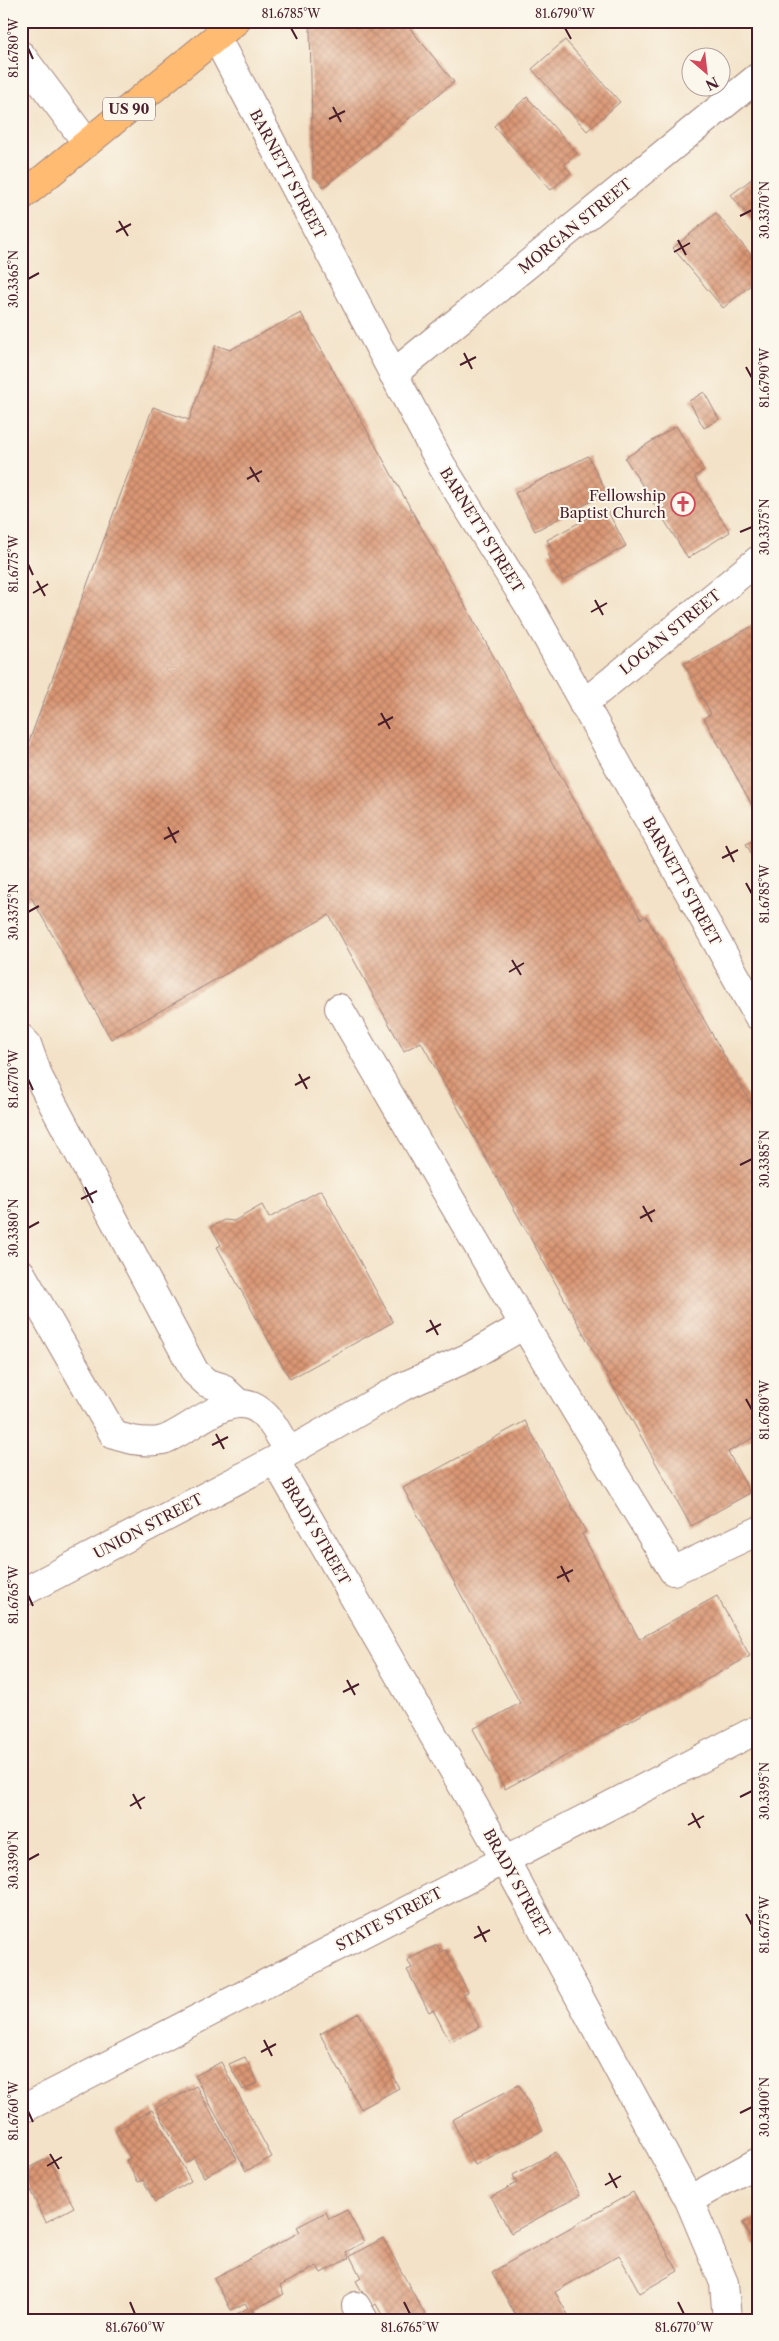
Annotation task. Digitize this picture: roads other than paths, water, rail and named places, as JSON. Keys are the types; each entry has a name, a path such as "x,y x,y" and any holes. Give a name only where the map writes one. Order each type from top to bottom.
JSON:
{"main road":[{"name":"US 90","path":"21,197 226,29"}],"street":[{"name":"BARNETT STREET","path":"226,29 393,374 442,466 531,609 583,704 751,985 758,1016"},
{"path":"21,55 87,143"},
{"name":"MORGAN STREET","path":"393,374 758,77"},
{"name":"LOGAN STREET","path":"583,704 758,560"},
{"path":"340,1008 524,1325 673,1571 758,1531"},
{"path":"21,1038 27,1044 44,1086 195,1372 207,1383 220,1387 239,1404"},
{"path":"21,1273 114,1435 141,1441 165,1439 205,1416 227,1406 239,1404"},
{"name":"UNION STREET","path":"21,1593 282,1456 405,1385 467,1358 524,1325"},
{"name":"BRADY STREET","path":"239,1404 251,1405 261,1411 282,1456 504,1858 689,2200 724,2283 727,2320"},
{"name":"STATE STREET","path":"21,2110 504,1858 758,1729"},
{"path":"689,2200 758,2162"}],"place":[{"name":"Fellowship Baptist Church","path":"683,504"}]}
